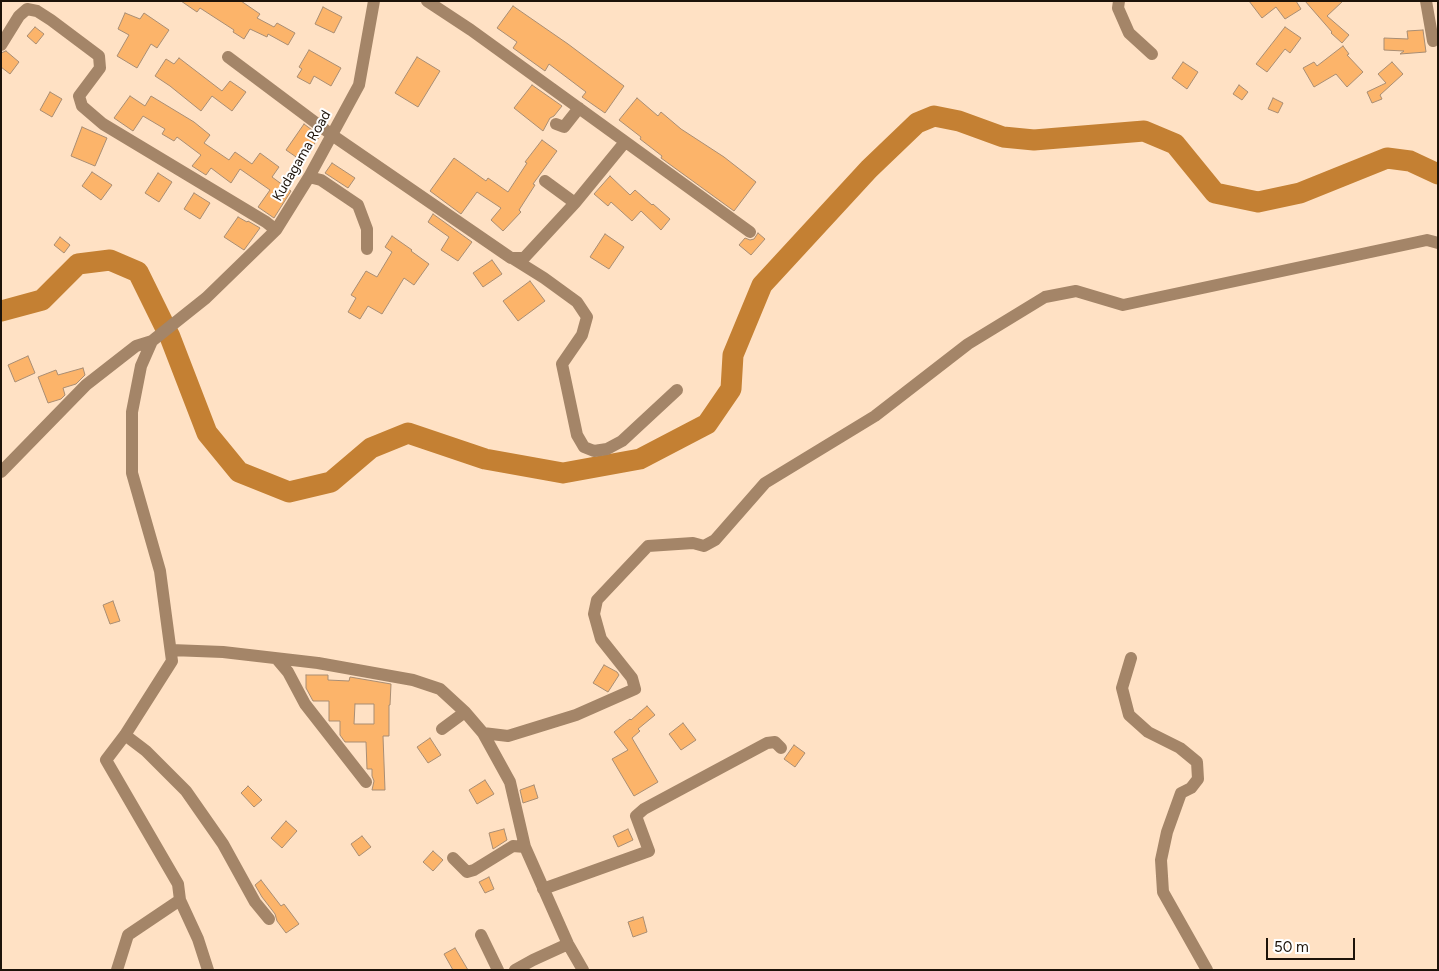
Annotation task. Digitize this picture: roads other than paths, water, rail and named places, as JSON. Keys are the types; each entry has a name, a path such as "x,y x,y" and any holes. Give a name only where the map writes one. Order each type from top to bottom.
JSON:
{"street":[{"name":"Kudagama Road","path":"152,341 206,298 276,230 309,177 359,85 374,1"},
{"path":"427,1 471,30 750,232"},
{"path":"1119,1 1118,8 1129,33 1152,54"},
{"path":"1426,1 1433,41"},
{"path":"1,45 19,16 27,9 37,11 99,56 100,68 79,96 82,106 103,124 266,222 276,230"},
{"path":"228,57 332,135 577,302 587,317 582,335 562,364 577,435 584,447 594,451 607,449 622,441 677,390"},
{"path":"556,124 564,127 579,108"},
{"path":"512,258 524,258 575,203 625,142"},
{"path":"309,177 321,180 358,206 367,229 367,249"},
{"path":"545,181 575,203"},
{"path":"483,733 508,736 576,715 636,689 632,678 602,639 594,614 597,600 648,546 693,543 704,546 714,540 765,483 875,416 968,344 1045,298 1076,291 1123,305 1427,240 1438,243"},
{"path":"1,472 86,385 136,346 152,341"},
{"path":"152,341 141,366 132,412 132,473 160,571 172,661 125,735 106,760 178,884 180,900 198,938 208,970"},
{"path":"171,650 223,652 318,663 413,680 440,689 465,712 483,733 510,782 525,847 568,944 583,970"},
{"path":"1131,658 1122,688 1129,715 1148,732 1180,748 1197,762 1198,779 1191,788 1181,793 1167,832 1161,860 1163,892 1207,970"},
{"path":"277,659 288,672 304,704 366,782"},
{"path":"442,729 465,712"},
{"path":"125,735 146,751 186,791 223,844 255,902 269,919"},
{"path":"543,889 649,851 636,816 644,809 768,743 775,742 781,748"},
{"path":"453,858 467,872 474,870 513,846 525,847"},
{"path":"117,970 128,935 180,900"},
{"path":"481,935 498,970"},
{"path":"515,970 568,944"}],"waterway":[{"path":"1,311 42,300 78,264 110,260 138,272 170,337 207,433 239,472 289,492 331,482 371,448 408,433 485,459 563,473 640,459 707,424 731,389 733,355 762,285 869,169 917,123 934,116 959,121 1003,137 1034,140 1144,131 1175,144 1215,193 1258,202 1300,193 1387,158 1410,161 1438,174"}]}
